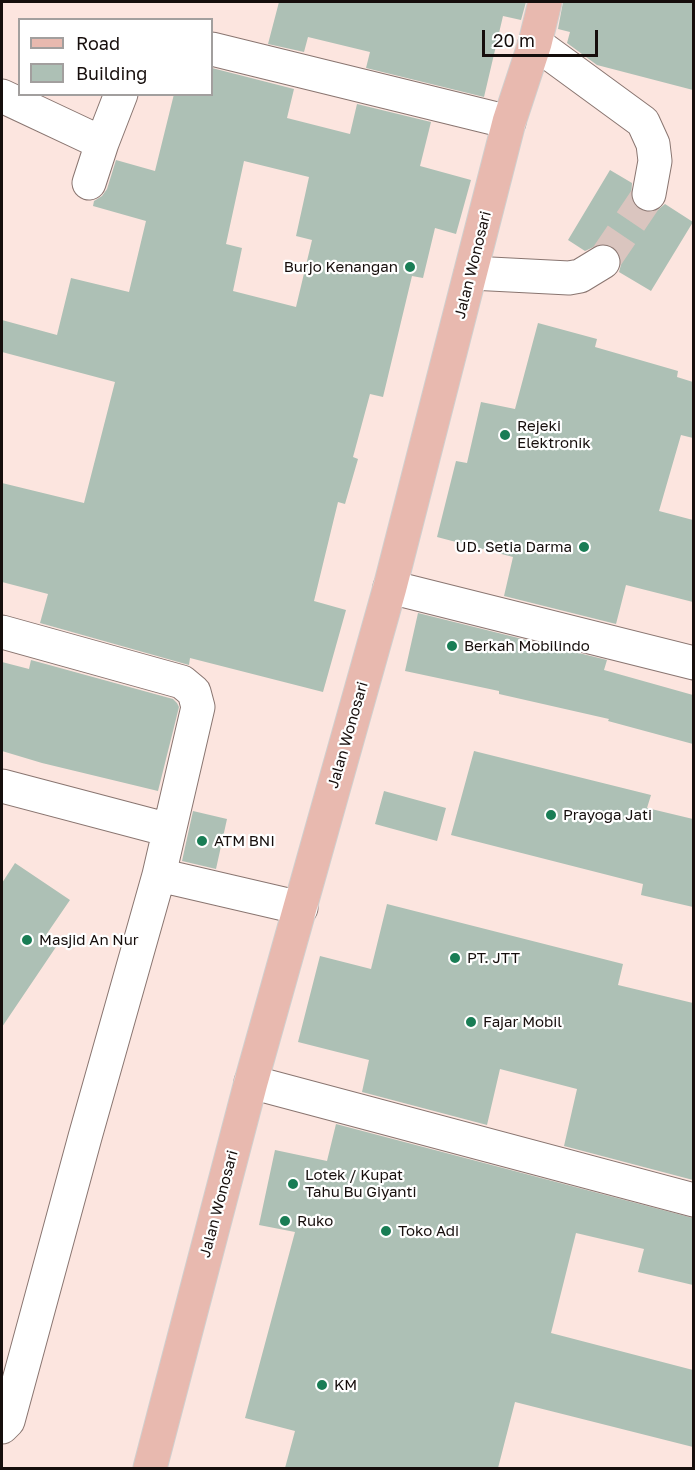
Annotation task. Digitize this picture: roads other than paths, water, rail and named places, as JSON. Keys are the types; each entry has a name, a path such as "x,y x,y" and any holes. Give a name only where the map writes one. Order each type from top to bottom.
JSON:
{"main road":[{"name":"Jalan Wonosari","path":"150,1468 250,1082 390,587 509,123 535,43 545,2"}],"street":[{"path":"535,43 643,123 653,144 655,161 649,194"},
{"path":"213,49 509,123"},
{"path":"2,96 102,143"},
{"path":"89,183 120,96"},
{"path":"471,273 569,278 580,276 603,262"},
{"path":"390,587 693,663"},
{"path":"2,632 182,682 194,692 198,706 159,875 84,1137 8,1421 2,1427"},
{"path":"2,786 169,830"},
{"path":"159,875 301,908"},
{"path":"250,1082 693,1200"}],"tunnel":[{"path":"603,262 649,194"}],"place":[{"name":"Burjo Kenangan","path":"410,267"},
{"name":"Rejeki Elektronik","path":"505,435"},
{"name":"UD. Setia Darma","path":"584,547"},
{"name":"Berkah Mobilindo","path":"452,646"},
{"name":"Prayoga Jati","path":"551,815"},
{"name":"ATM BNI","path":"202,841"},
{"name":"Masjid An Nur","path":"27,940"},
{"name":"PT. JTT","path":"455,958"},
{"name":"Fajar Mobil","path":"471,1022"},
{"name":"Lotek / Kupat Tahu Bu Giyanti","path":"293,1184"},
{"name":"Ruko","path":"285,1221"},
{"name":"Toko Adi","path":"386,1231"},
{"name":"KM","path":"322,1385"}]}
